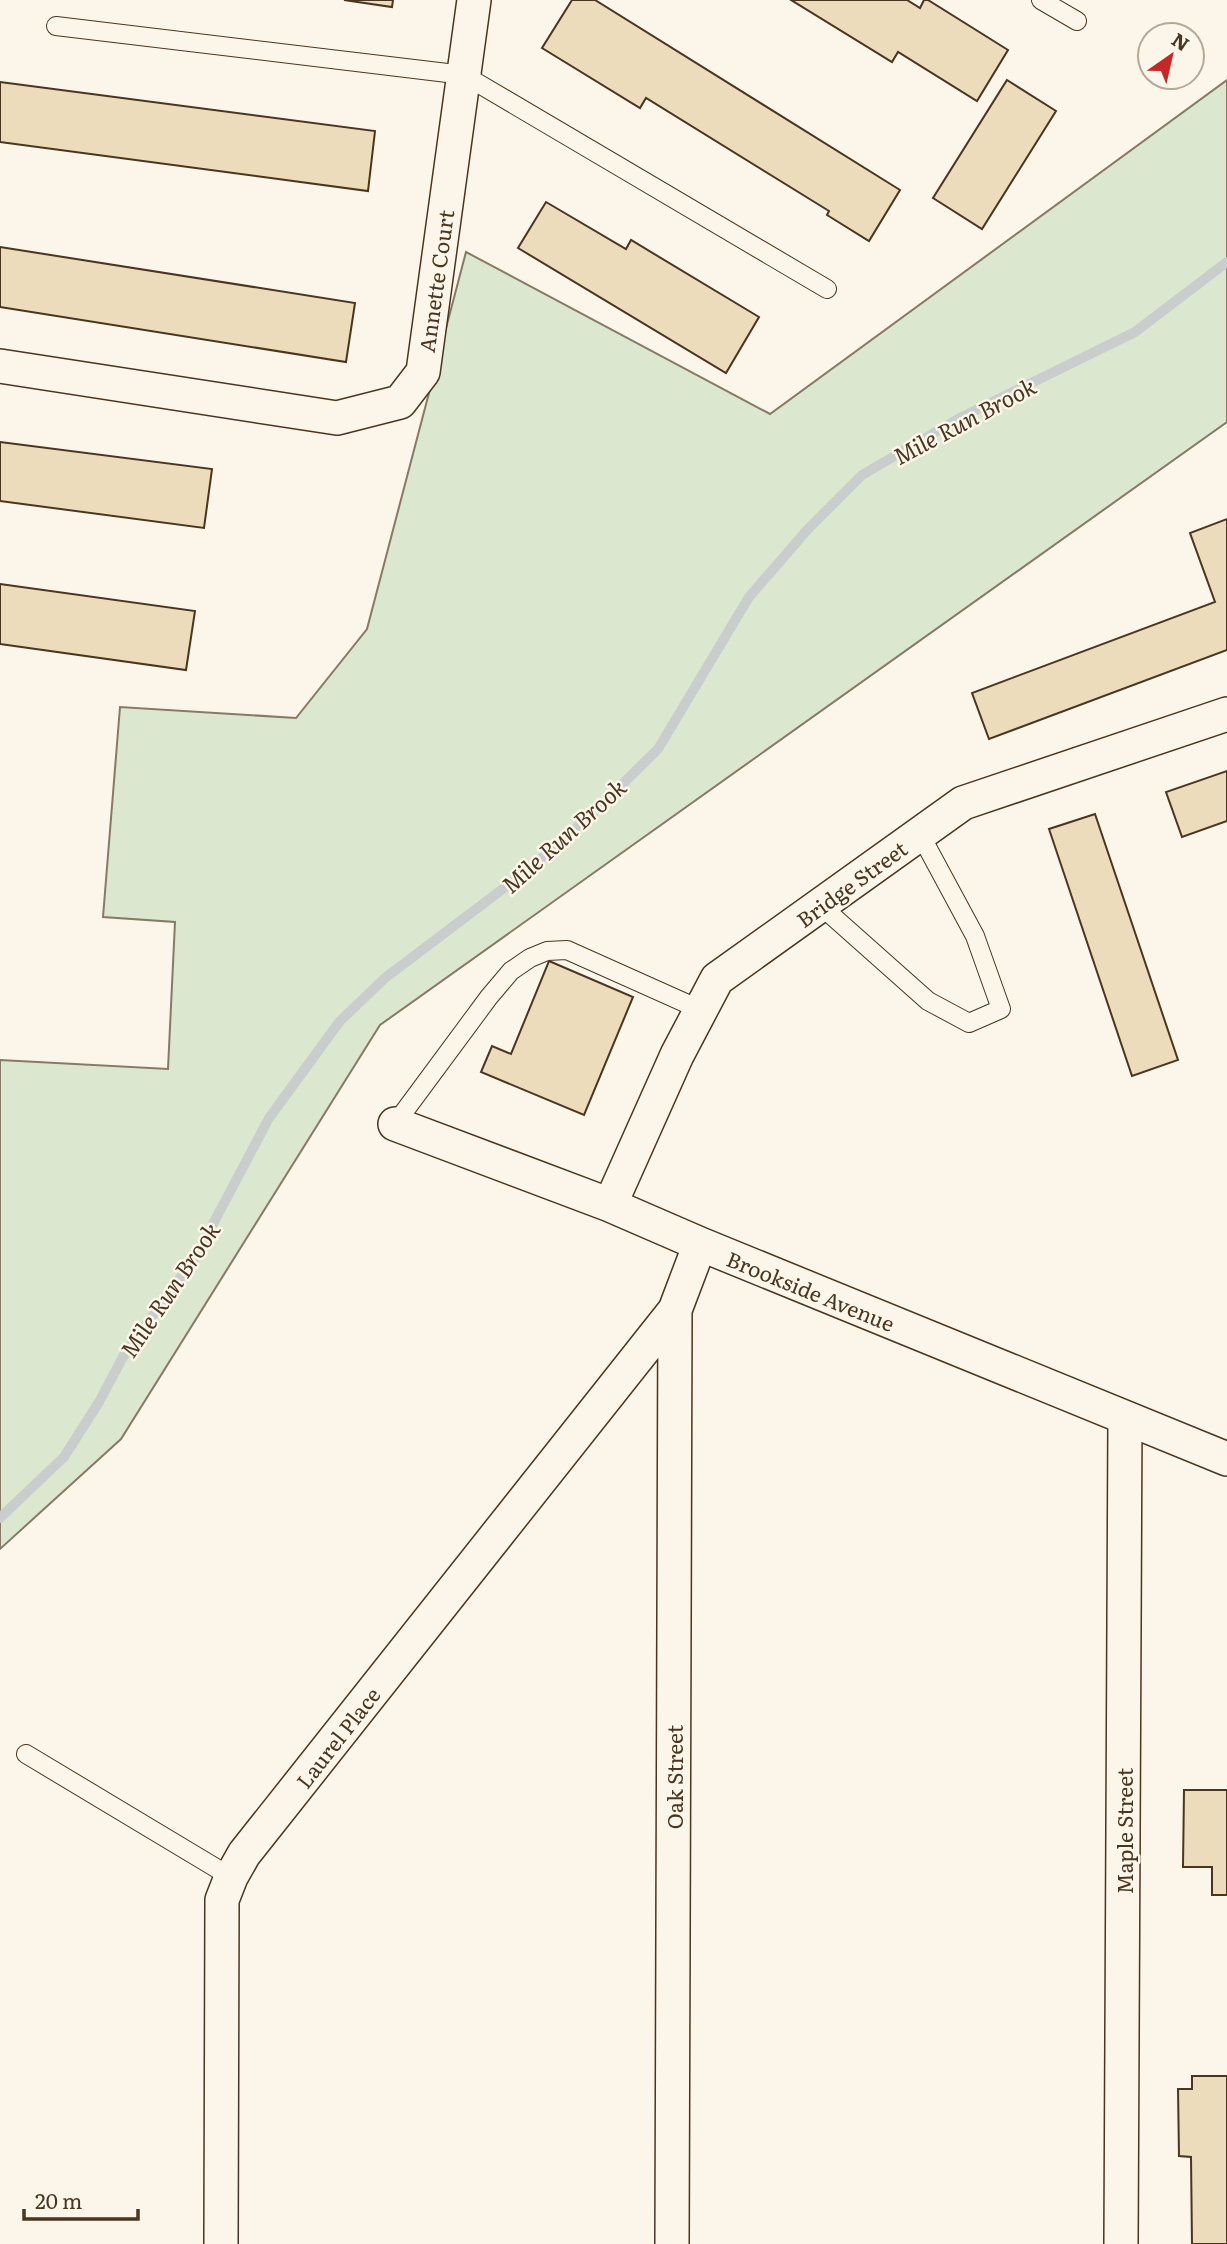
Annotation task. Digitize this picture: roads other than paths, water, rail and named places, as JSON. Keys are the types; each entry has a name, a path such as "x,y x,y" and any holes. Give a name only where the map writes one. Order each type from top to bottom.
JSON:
{"street":[{"name":"Annette Court","path":"0,366 337,418 400,402 423,372 474,0"},
{"name":"Bridge Street","path":"610,1205 677,1055 717,979 963,803 1227,714"},
{"name":"Brookside Avenue","path":"395,1124 610,1205 1227,1459"},
{"path":"675,1310 700,1244"},
{"name":"Laurel Place","path":"222,2244 222,1900 231,1877 244,1854 675,1310"},
{"name":"Oak Street","path":"672,2244 675,1310"},
{"name":"Maple Street","path":"1121,2244 1125,1419"}],"lane":[{"path":"1041,0 1077,21"},
{"path":"56,26 464,75 827,289"},
{"path":"820,905 928,1001 969,1023 1000,1009 975,936 920,834"},
{"path":"395,1124 511,971 530,958 547,951 567,950 701,1010"},
{"path":"26,1754 231,1877"}],"waterway":[{"name":"Mile Run Brook","path":"0,1518 64,1457 99,1402 124,1355 196,1256 269,1118 340,1021 385,978 528,870 592,814 658,749 749,597 808,529 862,475 958,419 1135,332 1227,262"}]}
